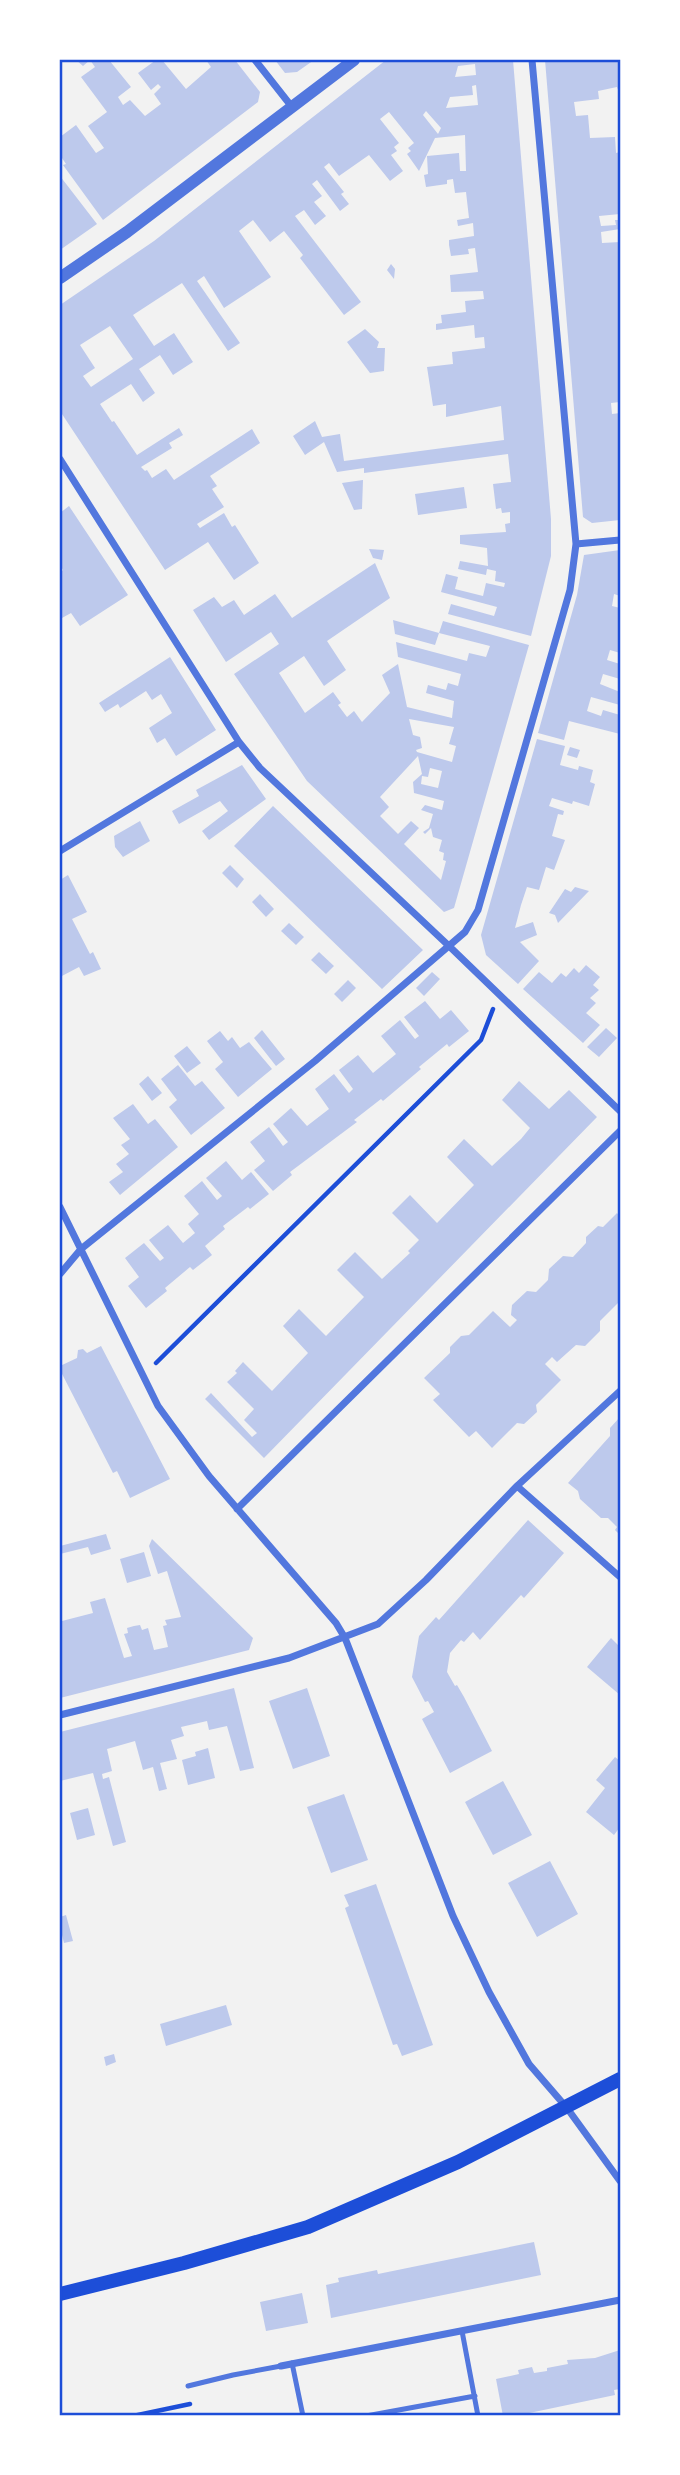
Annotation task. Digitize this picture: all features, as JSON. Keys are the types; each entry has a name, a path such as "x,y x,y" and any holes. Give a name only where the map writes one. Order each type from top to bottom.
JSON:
{"main road":[{"path":"60,2294 184,2263 308,2227 458,2162 621,2079"}],"street":[{"path":"255,60 292,107"},
{"path":"60,278 127,232 354,60"},
{"path":"60,1274 80,1249 315,1061 466,932 478,910 570,590 576,544 532,60"},
{"path":"60,459 239,742 260,768 621,1111"},
{"path":"576,544 621,540"},
{"path":"60,851 239,742"},
{"path":"237,1509 621,1131"},
{"path":"60,1208 158,1406 209,1476 336,1623 345,1638 453,1916 518,2046 529,2064 567,2108 621,2181"},
{"path":"60,1716 289,1658 378,1624 426,1580 517,1486 621,1391"},
{"path":"517,1486 621,1577"},
{"path":"281,2366 621,2300"}],"lane":[{"path":"462,2330 478,2416"},
{"path":"292,2364 303,2416"},
{"path":"188,2386 281,2366"},
{"path":"366,2416 475,2396"}],"path":[{"path":"142,1375 481,1040 492,1011 503,998"},
{"path":"132,2416 192,2403 188,2386"}],"building":[{"path":"76,60 90,60 83,66"},
{"path":"90,60 109,60 131,87 118,97 123,105 130,100 145,116 161,104 154,94 161,87 158,84 151,90 138,73 156,60 162,60 186,89 211,67 206,60 235,60 260,92 258,102 103,220 63,165 66,164 60,155 60,137 76,125 96,153 104,148 88,126 107,112 81,77 95,67"},
{"path":"275,60 314,60 297,72 285,73"},
{"path":"386,60 513,60 551,519 551,556 531,636 448,614 451,604 494,616 497,607 441,592 446,574 458,577 455,589 483,596 486,583 504,587 505,583 495,581 496,571 487,569 486,575 458,569 460,561 488,566 487,548 460,544 460,535 506,532 505,524 510,523 510,512 502,513 501,508 496,509 493,484 511,482 508,454 364,473 364,468 337,472 324,442 305,455 293,436 315,421 322,437 340,434 344,461 504,440 501,406 446,417 446,404 433,406 427,367 453,364 452,352 485,348 484,337 475,338 474,325 436,330 436,324 442,323 441,315 466,312 465,301 484,299 483,291 451,292 450,275 478,272 475,248 468,249 469,254 451,256 449,245 449,240 474,236 473,223 458,226 457,220 469,218 466,192 455,193 453,179 447,180 447,184 426,187 424,175 428,174 427,156 459,153 460,171 466,171 465,135 435,138 419,171 407,154 411,151 408,148 414,143 389,112 380,119 399,143 394,147 397,151 391,155 403,171 390,181 369,155 339,176 329,163 324,167 344,192 341,194 349,204 340,211 317,180 312,184 322,196 314,202 326,216 315,225 304,210 295,216 361,302 344,315 300,258 303,255 284,231 270,242 253,220 239,231 271,277 224,308 204,276 197,281 240,343 228,351 182,283 133,315 154,346 174,333 193,362 173,375 160,355 139,369 155,393 143,402 131,384 100,404 137,455 179,428 183,435 169,443 172,448 141,467 147,470 152,478 166,469 174,480 252,429 260,443 210,476 217,486 212,489 224,507 197,524 200,528 224,513 232,527 235,525 259,563 234,580 208,542 165,570 60,411 60,305 154,241","holes":["475,64 476,75 455,77 458,66","476,85 478,105 446,108 450,97 473,95 472,86","426,111 441,128 438,134 423,115","110,326 133,359 91,387 83,376 95,368 80,345"]},
{"path":"545,60 620,60 620,95 617,87 598,91 599,99 574,102 576,116 588,115 590,138 615,137 616,153 620,152 620,214 599,216 601,226 616,225 615,220 620,220 620,229 601,232 602,243 620,242 620,402 611,403 612,414 620,413 620,520 592,523 583,517"},
{"path":"60,176 97,224 60,250"},
{"path":"391,264 395,269 394,279 387,270"},
{"path":"365,329 379,342 377,348 385,348 384,371 370,373 347,342"},
{"path":"363,480 362,509 354,510 342,483"},
{"path":"464,487 467,508 418,515 415,494"},
{"path":"69,506 128,595 80,626 71,613 62,618 60,614 60,573 63,570 60,565 60,513"},
{"path":"369,549 384,550 382,560 373,558"},
{"path":"620,550 620,596 614,594 612,606 620,608 620,653 610,650 607,660 620,664 620,679 603,674 600,684 620,692 620,705 591,697 587,711 601,716 603,710 620,715 620,734 569,721 564,740 538,733 577,595 584,555"},
{"path":"375,563 390,598 327,641 346,670 324,686 304,656 279,673 305,713 333,692 347,717 354,711 362,722 390,693 382,675 398,664 407,707 452,718 454,701 426,693 428,685 446,690 448,683 458,686 461,674 398,657 396,642 467,661 469,653 486,657 490,646 439,633 443,621 529,645 454,908 444,912 307,781 234,674 279,644 271,632 226,662 193,610 214,597 222,607 234,600 244,615 275,594 292,618","holes":["409,719 454,727 449,744 456,746 452,762 417,752 416,750 422,748 420,737 413,735","418,756 422,774 413,782 414,793 444,801 442,810 425,805 421,810 433,814 429,828 423,832 425,834 431,828 433,837 442,840 439,851 444,853 443,860 446,861 441,880 404,844 419,828 411,821 398,834 380,816 389,807 380,797","430,768 442,771 438,788 421,784 422,776 428,777"]},
{"path":"393,620 439,633 435,645 395,634"},
{"path":"170,657 216,730 176,756 165,738 157,743 149,728 172,713 161,694 152,700 146,691 120,708 118,704 105,712 99,703"},
{"path":"537,739 565,746 560,765 578,770 579,766 593,770 590,782 595,784 589,806 552,798 549,806 564,811 563,815 558,814 552,836 565,840 554,870 546,867 539,890 527,887 521,905 515,928 533,922 537,935 520,942 539,961 518,984 486,955 481,935"},
{"path":"570,747 580,750 577,758 567,755"},
{"path":"242,765 266,799 209,840 202,831 228,811 220,801 179,824 172,811 199,796 196,790"},
{"path":"273,806 423,950 382,989 234,846"},
{"path":"140,821 150,841 123,857 115,847 114,836"},
{"path":"230,865 244,879 237,888 222,873"},
{"path":"68,875 87,912 72,919 101,969 84,976 79,967 60,977 60,880"},
{"path":"575,887 589,891 558,923 555,915 549,913 565,889 571,892"},
{"path":"260,894 274,909 266,917 252,902"},
{"path":"289,923 304,937 296,945 281,931"},
{"path":"319,952 334,966 326,974 311,960"},
{"path":"586,965 600,977 593,985 599,990 590,998 596,1003 586,1013 600,1025 583,1043 523,989 539,972 552,983 561,973 566,977 574,968 579,973"},
{"path":"432,972 440,979 424,996 416,988"},
{"path":"348,980 356,988 342,1002 334,994"},
{"path":"425,1001 440,1019 451,1010 469,1031 449,1047 447,1044 383,1101 381,1099 354,1120 357,1122 290,1172 292,1175 273,1191 254,1170 265,1161 250,1142 269,1127 283,1146 288,1142 273,1124 291,1108 307,1126 329,1109 315,1089 334,1074 349,1093 353,1089 339,1070 358,1055 373,1073 396,1054 381,1036 400,1020 415,1039 419,1036 404,1017"},
{"path":"606,1028 617,1038 599,1057 587,1047"},
{"path":"262,1030 285,1059 276,1066 254,1038"},
{"path":"220,1031 228,1041 232,1037 240,1048 249,1042 272,1069 238,1097 215,1069 223,1062 207,1041"},
{"path":"187,1046 201,1063 187,1073 174,1056"},
{"path":"178,1065 195,1086 202,1081 225,1108 191,1135 169,1107 177,1100 161,1079"},
{"path":"148,1076 162,1093 152,1101 139,1084"},
{"path":"519,1081 549,1109 569,1090 597,1117 264,1458 205,1399 211,1393 252,1437 257,1433 244,1420 254,1409 227,1382 237,1373 235,1371 243,1362 272,1391 308,1353 283,1326 299,1309 326,1336 364,1297 337,1270 355,1252 382,1279 410,1253 408,1251 419,1240 392,1213 410,1195 437,1223 474,1185 447,1157 464,1139 492,1166 521,1139 530,1128 502,1100"},
{"path":"133,1104 148,1124 155,1119 178,1147 120,1195 109,1182 123,1172 116,1164 129,1154 121,1145 130,1139 113,1118"},
{"path":"226,1161 242,1180 251,1172 269,1194 223,1226 225,1229 205,1246 212,1255 193,1270 190,1267 146,1308 128,1286 139,1277 125,1258 144,1243 160,1261 164,1258 149,1240 168,1225 183,1243 195,1233 188,1224 199,1214 184,1196 202,1181 217,1200 222,1196 206,1178"},
{"path":"617,1213 620,1217 620,1301 600,1321 600,1331 585,1346 576,1345 557,1362 552,1357 545,1364 561,1380 536,1405 537,1412 524,1424 517,1423 492,1448 476,1431 469,1437 433,1400 440,1394 424,1378 450,1353 450,1347 461,1336 469,1335 493,1311 510,1327 517,1320 511,1315 512,1305 527,1291 536,1292 548,1280 549,1269 563,1256 573,1257 586,1243 586,1237 598,1226 603,1227"},
{"path":"101,1346 170,1479 130,1498 117,1471 113,1473 60,1370 60,1366 77,1358 78,1350 83,1349 87,1353"},
{"path":"620,1417 620,1535 615,1530 617,1527 608,1518 601,1518 580,1499 578,1491 568,1483 610,1436 610,1428"},
{"path":"528,1520 564,1553 524,1598 521,1595 480,1640 473,1632 464,1642 461,1640 450,1653 447,1672 464,1697 492,1751 450,1773 422,1719 434,1712 428,1701 425,1702 412,1677 419,1636 436,1617 439,1620"},
{"path":"106,1534 111,1549 91,1555 88,1547 60,1554 60,1546"},
{"path":"152,1539 253,1638 249,1650 60,1698 60,1615 62,1621 93,1613 90,1602 105,1598 124,1658 132,1656 124,1634 128,1633 127,1628 134,1626 140,1625 142,1630 148,1628 154,1650 168,1647 163,1626 167,1625 165,1620 181,1617 167,1571 158,1574 149,1546"},
{"path":"144,1552 151,1576 127,1583 120,1559"},
{"path":"611,1638 620,1647 620,1695 587,1667"},
{"path":"234,1688 254,1768 240,1771 227,1726 209,1730 207,1721 181,1727 184,1736 171,1740 177,1759 160,1763 167,1789 159,1791 153,1767 143,1770 135,1741 107,1749 112,1771 102,1774 103,1779 109,1777 126,1842 113,1846 93,1773 60,1781 60,1732"},
{"path":"307,1688 330,1756 293,1769 269,1701"},
{"path":"208,1748 215,1778 188,1785 182,1760 196,1756 195,1752"},
{"path":"615,1757 620,1761 620,1827 614,1835 586,1812 605,1788 596,1780"},
{"path":"503,1781 532,1835 493,1855 465,1802"},
{"path":"344,1794 368,1860 331,1873 307,1807"},
{"path":"88,1808 95,1835 77,1840 70,1813"},
{"path":"550,1861 578,1914 537,1937 508,1883"},
{"path":"376,1884 433,2045 402,2056 397,2044 393,2045 345,1908 349,1906 344,1895"},
{"path":"66,1915 73,1941 64,1943 60,1917"},
{"path":"226,2005 232,2025 166,2046 160,2024"},
{"path":"114,2054 116,2062 106,2066 104,2057"},
{"path":"534,2242 541,2275 331,2318 326,2285 339,2282 338,2278 377,2270 378,2274"},
{"path":"302,2293 308,2323 266,2331 260,2302"},
{"path":"620,2350 620,2389 614,2390 615,2395 515,2416 503,2416 496,2379 519,2374 518,2370 532,2367 534,2373 547,2371 547,2368 568,2364 567,2360 595,2358"}]}
